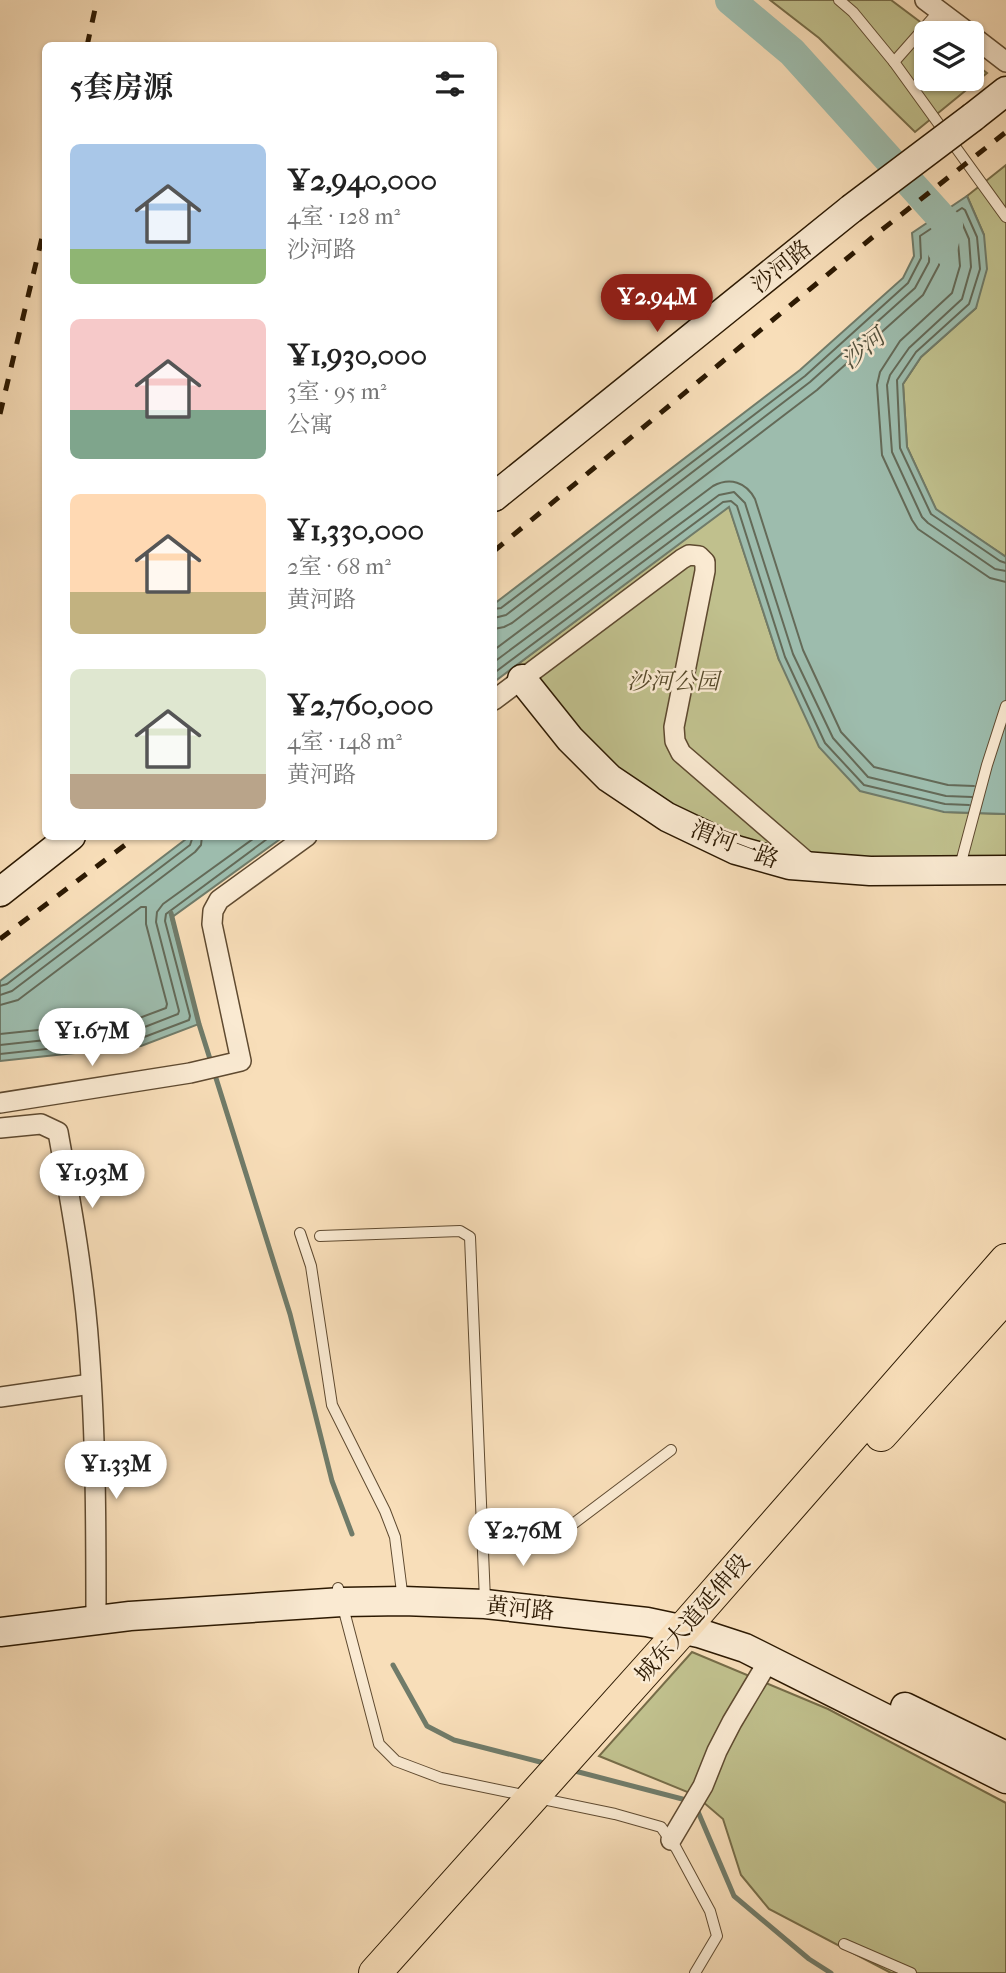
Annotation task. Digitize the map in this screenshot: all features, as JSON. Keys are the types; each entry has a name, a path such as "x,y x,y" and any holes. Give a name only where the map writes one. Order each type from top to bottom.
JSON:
{"main road":[{"name":"沙河路","path":"497,494 851,209 1006,91"},
{"name":"渭河一路","path":"522,679 570,739 609,778 667,817 736,850 790,865 813,867 870,871 1006,870"},
{"path":"0,892 66,840"},
{"name":"城东大道延伸段","path":"399,1973 607,1734 697,1623 1006,1260"},
{"name":"城东大道延伸段","path":"375,1973 697,1623 864,1455 1006,1296"},
{"name":"黄河路","path":"0,1617 340,1595 402,1594 485,1596 664,1609 697,1623 1006,1779"},
{"name":"黄河路","path":"0,1632 96,1612"},
{"name":"黄河路","path":"697,1623 758,1635 1006,1756"}],"street":[{"path":"932,5 953,21"},
{"path":"984,45 1006,62"},
{"path":"497,698 682,559 689,555 699,556 705,562 705,571 674,727 675,741 681,753 813,867"},
{"path":"0,1103 242,1061 212,924 213,911 219,900 302,840"},
{"path":"0,1128 41,1124 58,1132 78,1244 91,1384 96,1612"},
{"path":"0,1397 91,1384"},
{"path":"671,1840 700,1791 732,1722 769,1661"}],"lane":[{"path":"839,0 853,12 894,62 1006,217"},
{"path":"894,62 932,5"},
{"path":"959,870 986,765 1006,706"},
{"path":"320,1236 460,1231 470,1237 485,1596"},
{"path":"299,1233 311,1266 332,1405 385,1511 395,1537 402,1594"},
{"path":"523,1531 550,1536 565,1530 671,1450"},
{"path":"340,1595 379,1744 396,1761 441,1779 615,1814 661,1827 710,1911 717,1936 695,1973"},
{"path":"844,1944 911,1973"}],"green space":[{"path":"770,0 891,0 919,21 914,21 914,91 965,91 915,132 819,38"},
{"path":"1006,165 1006,557 936,510 907,447 903,384 921,357 976,308 984,235 967,196"},
{"name":"沙河公园","path":"729,506 779,660 944,812 1006,814 1006,866 816,859 740,844 676,814 576,736 518,664"},
{"path":"692,1652 828,1709 1006,1803 1006,1973 891,1973 769,1909 741,1875 723,1819 695,1795 599,1756"}],"water":[{"path":"967,196 984,235 987,269 976,308 921,357 903,384 907,447 936,509 1006,557 1006,814 944,812 860,791 819,747 779,660 729,507 497,680 497,602 800,370 903,278 914,256 912,233"},
{"path":"185,840 279,840 171,918 199,1024 141,1046 0,1061 0,981"}],"waterway":[{"name":"沙河","path":"730,0 792,52 948,225 942,249"},
{"path":"171,913 199,1024 290,1314 332,1481 352,1534"},
{"path":"393,1665 427,1726 454,1740 548,1764"},
{"path":"571,1770 690,1801"},
{"path":"696,1807 734,1896 809,1959 831,1973"}],"railway":[{"path":"88,42 97,0"},
{"path":"497,549 874,236 1006,132"},
{"path":"0,414 42,238"},
{"path":"0,939 132,840"}]}
